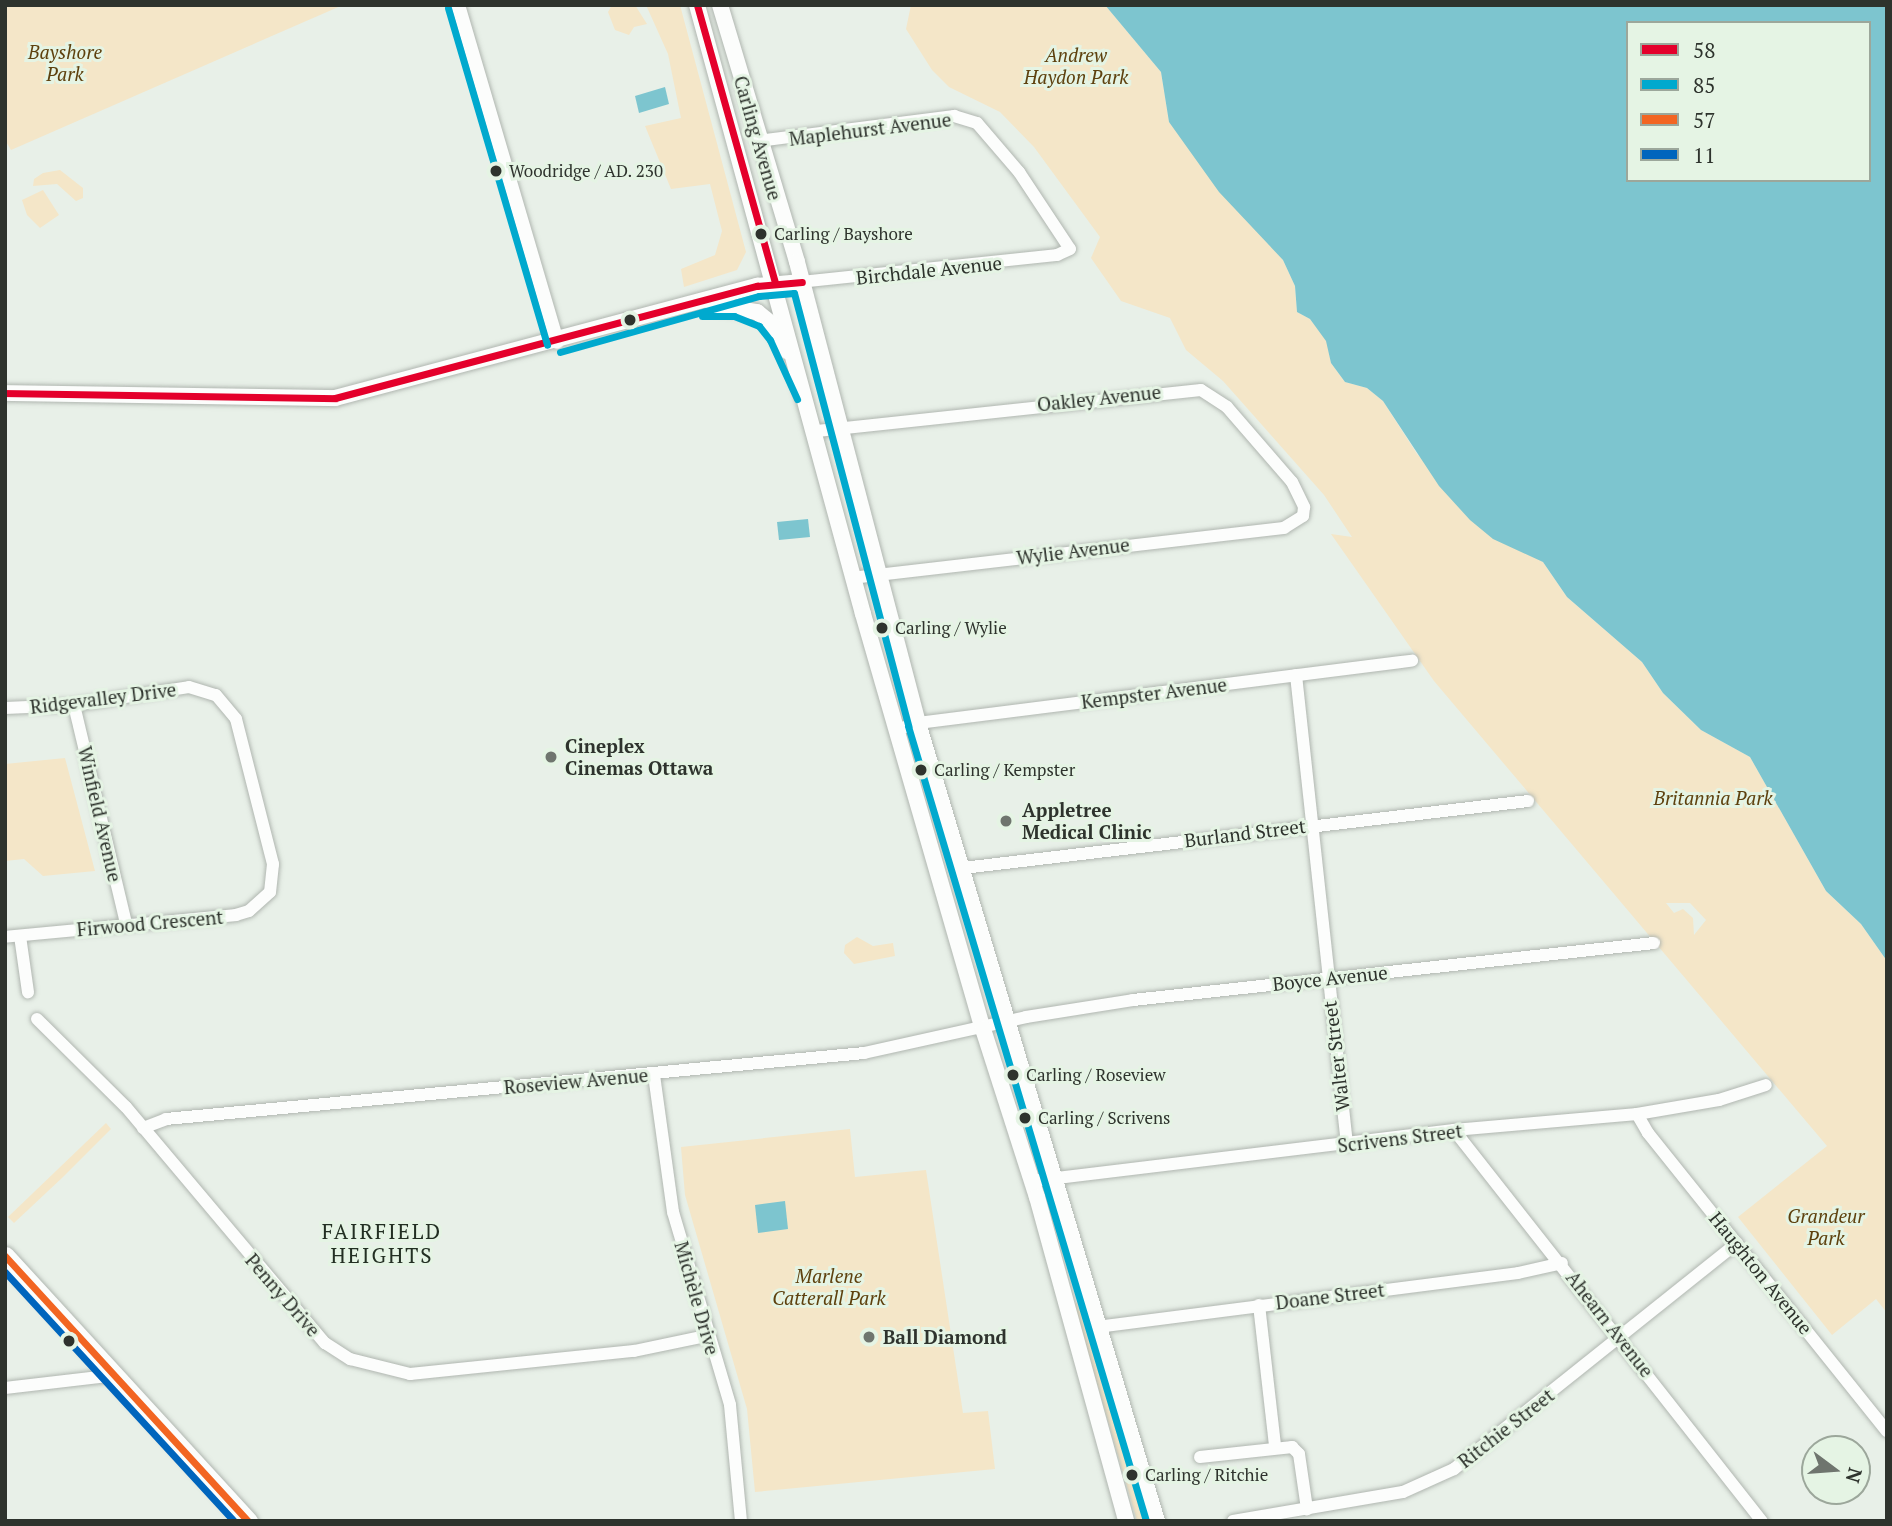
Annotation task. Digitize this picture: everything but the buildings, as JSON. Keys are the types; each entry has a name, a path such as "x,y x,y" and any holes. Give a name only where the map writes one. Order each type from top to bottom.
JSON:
{"main road":[{"name":"Carling Avenue","path":"697,5 817,431 853,578 896,730 983,1029 1032,1181 1126,1521"},
{"name":"Carling Avenue","path":"720,5 758,141 802,282 918,723 1157,1521"},
{"path":"715,71 737,67"},
{"path":"5,393 335,398 775,283 802,282"},
{"path":"672,309 720,304 757,312 779,334 804,384"},
{"path":"8,1264 116,1375 248,1521"}],"street":[{"path":"458,5 471,35 557,342"},
{"name":"Maplehurst Avenue","path":"758,141 954,116 977,123 1067,241 1070,249 1057,255"},
{"name":"Birchdale Avenue","path":"802,282 1057,255"},
{"name":"Oakley Avenue","path":"817,431 839,426 1201,390 1227,407 1292,482 1304,507 1293,525"},
{"name":"Wylie Avenue","path":"853,578 1293,525"},
{"name":"Kempster Avenue","path":"896,730 918,723 1412,661"},
{"name":"Walter Street","path":"1296,675 1326,978 1347,1145"},
{"name":"Ridgevalley Drive","path":"5,708 74,705 189,687 216,695 232,714"},
{"name":"Winfield Avenue","path":"74,705 126,924"},
{"name":"Firwood Crescent","path":"5,937 236,915 249,911 270,892 273,864 232,714"},
{"name":"Burland Street","path":"963,868 1528,800"},
{"path":"20,936 28,992"},
{"name":"Boyce Avenue","path":"1008,1022 1133,1000 1654,943"},
{"name":"Penny Drive","path":"37,1019 144,1128 325,1343 350,1359 410,1374 634,1351 706,1336"},
{"name":"Roseview Avenue","path":"144,1128 166,1119 864,1053 1008,1022"},
{"name":"Michèle Drive","path":"654,1074 663,1166 706,1336 730,1405 741,1521"},
{"name":"Scrivens Street","path":"1032,1181 1454,1130 1637,1114 1719,1100 1766,1085"},
{"name":"Haughton Avenue","path":"1637,1114 1887,1431"},
{"name":"Ahearn Avenue","path":"1454,1130 1620,1336 1762,1521"},
{"name":"Ritchie Street","path":"1233,1521 1403,1492 1446,1473 1737,1243"},
{"name":"Doane Street","path":"1097,1327 1518,1273 1562,1263"},
{"path":"1259,1305 1275,1446"},
{"path":"5,1388 116,1375"},
{"path":"1200,1457 1275,1446 1292,1447 1300,1454 1307,1509"}],"green space":[{"name":"Bayshore Park","path":"5,5 343,5 11,150 5,140"},
{"path":"612,5 635,5 647,24 634,27 629,35 615,30 608,12"},
{"path":"646,5 680,5 746,252 737,270 684,287 681,269 715,255 722,231 710,184 671,189 645,126 681,118 668,54"},
{"path":"911,5 1105,5 1161,72 1169,122 1283,260 1295,286 1297,312 1310,319 1327,341 1331,363 1345,382 1367,388 1383,401 1417,454 1522,550 1543,562 1567,597 1642,662 1663,693 1701,730 1750,757 1826,891 1861,924 1887,961 1887,1313 1876,1299 1832,1335 1738,1217 1827,1146 1434,681 1331,534 1352,537 1324,495 1223,381 1186,350 1170,318 1121,301 1091,258 1100,237 1034,147 1000,112 949,87 932,70 906,29","holes":["1666,903 1690,903 1706,920 1694,935 1693,918 1683,909 1674,913"]},
{"path":"60,170 83,188 83,198 76,201 57,184 33,186 34,179 43,173"},
{"path":"43,190 59,215 40,228 27,215 22,200"},
{"path":"65,758 95,871 43,876 24,859 5,861 5,764"},
{"path":"857,937 873,946 893,943 895,956 854,964 844,953 845,945"},
{"path":"106,1123 111,1129 14,1223 8,1217"},
{"name":"Marlene Catterall Park","path":"850,1129 855,1177 926,1170 963,1413 988,1411 995,1469 755,1492 747,1409 685,1195 681,1147"},
{"path":"1078,1302 1092,1337 1146,1521 1137,1521 1074,1304"}],"water":[{"path":"1105,5 1887,5 1887,961 1861,924 1826,891 1750,757 1701,730 1663,693 1642,662 1567,597 1543,562 1493,539 1470,520 1439,486 1383,401 1367,388 1345,382 1331,363 1326,341 1310,319 1297,312 1295,286 1283,260 1219,192 1169,122 1161,72"},
{"path":"665,87 669,104 639,113 635,96"},
{"path":"808,519 810,537 779,540 777,522"},
{"path":"785,1201 788,1229 758,1233 755,1205"}],"transit line":[{"name":"58","path":"697,5 775,283"},
{"name":"85","path":"448,8 547,345"},
{"name":"58","path":"5,393 335,398 757,286 802,282"},
{"name":"85","path":"560,352 759,296 794,293 908,726 1146,1521"},
{"name":"85","path":"702,316 734,316 759,326 770,340 797,399"},
{"name":"57","path":"5,1256 248,1521"},
{"name":"11","path":"5,1272 234,1521"}],"place":[{"name":"Woodridge / AD. 230","path":"496,171"},
{"name":"Carling / Bayshore","path":"761,234"},
{"name":"Carling / Wylie","path":"882,628"},
{"name":"Cineplex Cinemas Ottawa","path":"551,757"},
{"name":"Carling / Kempster","path":"921,770"},
{"name":"Appletree Medical Clinic","path":"1006,821"},
{"name":"Carling / Roseview","path":"1013,1075"},
{"name":"Carling / Scrivens","path":"1025,1118"},
{"name":"Ball Diamond","path":"869,1337"},
{"name":"Carling / Ritchie","path":"1132,1475"}],"district":[{"name":"FAIRFIELD HEIGHTS","path":"382,1243"}],"park label":[{"name":"Andrew Haydon Park","path":"1076,66"},
{"name":"Britannia Park","path":"1713,798"},
{"name":"Grandeur Park","path":"1826,1227"}]}
